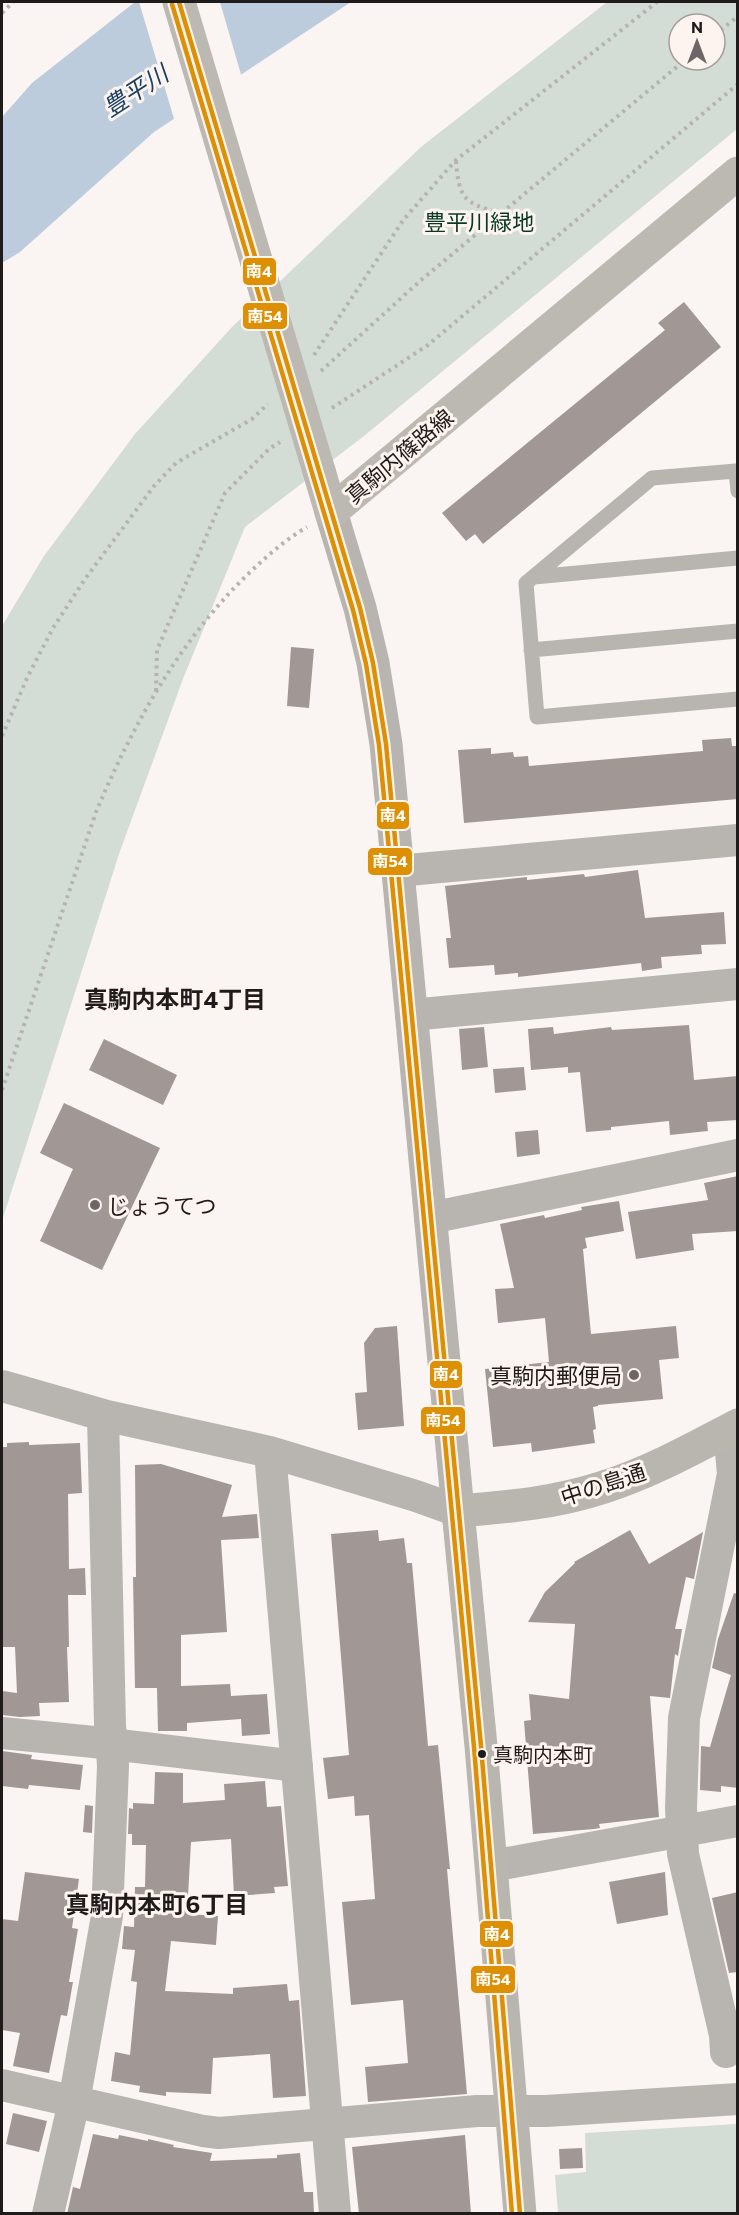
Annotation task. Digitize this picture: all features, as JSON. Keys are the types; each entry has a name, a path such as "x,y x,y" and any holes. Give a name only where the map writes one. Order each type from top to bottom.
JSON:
{"highway":[{"name":"中の島通","path":"458,1511 543,1503 604,1487 660,1465 733,1427"},
{"path":"458,1511 520,2214"}],"main road":[{"name":"真駒内篠路線","path":"179,2 332,512 738,173"}],"street":[{"path":"2,1386 103,1415 270,1452 458,1511 386,744 373,663 360,608 332,512"},
{"path":"397,871 738,840"},
{"path":"411,1015 738,984"},
{"path":"430,1218 738,1155"},
{"path":"48,2214 74,2102 107,1917 114,1766 103,1415"},
{"path":"726,2052 725,2035 683,1854 682,1830 684,1718 733,1474 733,1427"},
{"path":"270,1452 335,2214"},
{"path":"2,1733 297,1766"},
{"path":"491,1866 738,1821"},
{"path":"2,2085 219,2133 477,2110 546,2110 738,2099"}],"lane":[{"path":"738,491 737,471 651,478 526,583 537,717 738,699"},
{"path":"534,577 738,558"},
{"path":"531,650 738,631"}],"path":[{"path":"2,13 12,2"},
{"path":"318,374 420,281 670,72"},
{"path":"329,410 428,345 738,84"},
{"path":"456,160 460,189 465,198 478,207 500,213"},
{"path":"252,419 271,407"},
{"path":"156,691 157,650 225,493 269,449 289,436"},
{"path":"2,1090 96,812 110,778 156,691 201,625 254,568 288,538 332,512"}],"green space":[{"name":"豊平川緑地","path":"607,2 737,2 737,129 364,436 245,527 183,679 120,851 2,1221 2,626 44,556 135,434 232,327 421,147"},
{"path":"737,2124 737,2213 558,2213 555,2175 586,2172 585,2133"}],"water":[{"name":"豊平川","path":"135,2 351,2 154,132 20,252 2,263 2,117 32,83"}],"pier":[{"path":"139,2 220,2 242,78 175,122"}],"building":[{"path":"684,302 721,347 483,544 475,534 466,541 442,513 665,330 658,323"},
{"path":"291,647 314,649 309,708 287,706"},
{"path":"731,738 732,746 738,746 738,799 464,823 458,750 491,748 491,754 513,752 514,757 528,756 529,766 703,751 702,740"},
{"path":"638,870 645,918 724,912 726,944 701,945 702,954 661,957 662,968 642,971 641,963 518,977 518,973 495,975 494,965 449,968 446,938 451,938 445,886 527,877 527,880 584,874 585,877"},
{"path":"689,1025 694,1080 738,1076 738,1120 707,1122 708,1131 670,1135 669,1121 586,1132 580,1072 568,1073 568,1067 531,1070 528,1029 553,1027 554,1034 611,1027 612,1030"},
{"path":"484,1027 488,1067 462,1070 459,1029"},
{"path":"104,1039 177,1075 163,1105 89,1070"},
{"path":"524,1067 526,1090 495,1093 493,1069"},
{"name":"じょうてつ","path":"64,1103 160,1148 102,1270 40,1241 73,1169 40,1153"},
{"path":"538,1130 540,1154 517,1157 515,1132"},
{"path":"738,1176 738,1231 692,1234 694,1250 636,1259 628,1212 708,1200 704,1183"},
{"path":"619,1201 624,1231 585,1238 587,1248 583,1249 591,1334 676,1326 679,1358 659,1360 663,1399 593,1407 595,1443 532,1452 531,1443 493,1447 485,1369 549,1362 545,1318 498,1323 495,1289 514,1288 500,1224 544,1215 545,1218 582,1210 581,1207"},
{"path":"397,1326 404,1426 358,1430 355,1393 367,1392 364,1343 375,1328"},
{"path":"29,1442 29,1445 80,1443 82,1493 68,1494 69,1569 85,1568 86,1595 68,1595 69,1702 39,1703 40,1716 20,1717 2,1715 2,1691 17,1693 15,1647 2,1647 2,1447 7,1447 7,1443"},
{"path":"161,1464 232,1485 222,1517 257,1514 259,1538 221,1540 227,1632 181,1635 181,1686 230,1684 231,1696 267,1694 270,1734 242,1736 241,1719 187,1723 187,1731 158,1731 157,1688 135,1688 133,1577 136,1577 135,1465"},
{"path":"378,1530 379,1541 404,1538 407,1563 412,1563 428,1746 438,1745 467,2094 368,2102 365,2067 408,2063 403,2000 351,2005 342,1902 375,1899 369,1815 355,1816 354,1796 328,1799 323,1758 349,1755 331,1534"},
{"path":"630,1530 649,1564 703,1532 694,1579 686,1577 675,1629 682,1629 678,1656 675,1654 670,1698 650,1696 659,1817 599,1824 600,1828 594,1829 533,1834 524,1721 531,1720 529,1694 569,1699 575,1624 528,1622 545,1592 574,1562"},
{"path":"734,1593 738,1594 738,1788 721,1786 721,1792 700,1790 701,1746 710,1747 731,1675 712,1668 718,1639"},
{"path":"2,1751 32,1755 31,1759 83,1765 80,1790 29,1785 28,1789 2,1786"},
{"path":"155,1772 183,1773 183,1803 225,1800 224,1784 265,1781 267,1807 281,1806 288,1886 274,1887 275,1893 234,1896 231,1839 191,1842 187,1914 218,1916 216,1945 171,1941 165,1991 233,1994 233,1988 287,1984 289,2001 299,2000 306,2096 273,2098 270,2054 213,2058 211,2094 166,2092 166,2096 139,2092 140,2086 111,2081 115,2052 130,2055 137,1982 131,1981 135,1950 122,1949 124,1926 134,1927 135,1887 145,1887 146,1845 132,1845 132,1834 128,1834 129,1808 133,1809 133,1803 154,1804"},
{"path":"85,1805 93,1806 92,1833 83,1832"},
{"path":"25,1872 79,1879 72,1928 78,1929 69,1982 73,1982 67,2016 61,2015 49,2073 13,2066 20,2033 2,2030 2,1919 18,1921"},
{"path":"665,1872 668,1915 617,1924 609,1882"},
{"path":"738,1892 738,1972 729,1973 712,1898"},
{"path":"13,2113 47,2121 39,2152 6,2144"},
{"path":"93,2134 118,2139 119,2135 148,2141 148,2139 174,2145 173,2147 212,2153 210,2161 277,2158 277,2155 300,2153 304,2192 313,2192 314,2214 67,2214 73,2187 80,2189"},
{"path":"465,2135 471,2214 359,2214 352,2147"},
{"path":"582,2148 583,2168 560,2169 559,2149"}],"transit line":[{"name":"南4","path":"179,2 360,608 373,663 386,744 481,1746 520,2214"},
{"name":"南54","path":"172,4 353,610 366,664 379,745 474,1747 512,2214"}],"place":[{"name":"じょうてつ","path":"95,1205"},
{"name":"真駒内郵便局","path":"634,1375"},
{"name":"真駒内本町","path":"482,1754"}],"district":[{"name":"真駒内本町4丁目","path":"175,998"},
{"name":"真駒内本町6丁目","path":"157,1903"}]}
